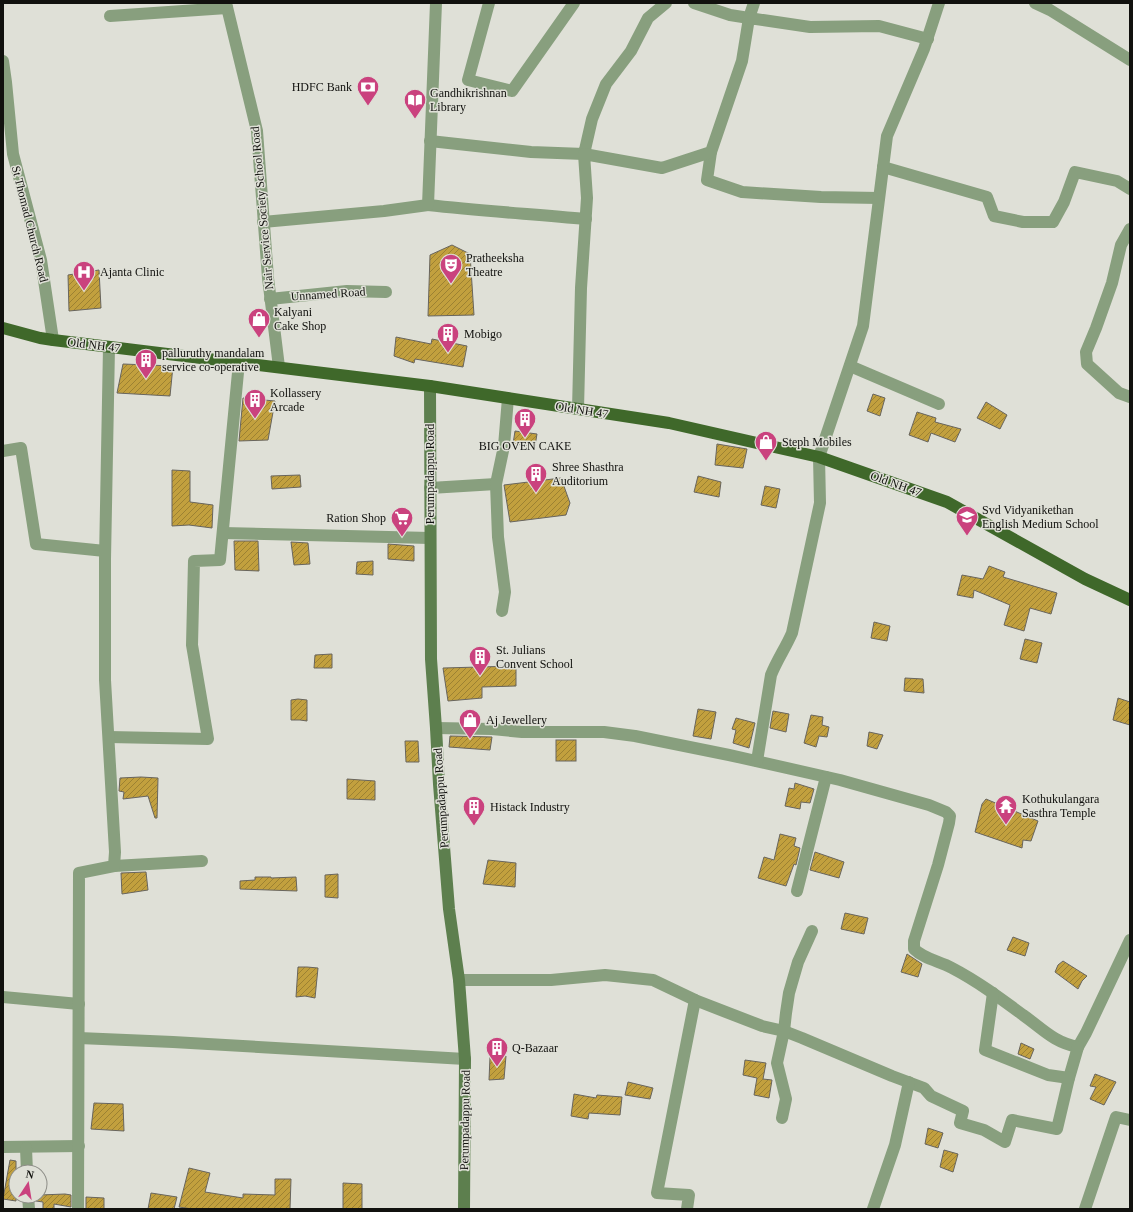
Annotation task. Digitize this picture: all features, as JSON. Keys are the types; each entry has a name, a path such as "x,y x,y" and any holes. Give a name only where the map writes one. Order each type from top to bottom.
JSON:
{"main road":[{"name":"Old NH 47","path":"3,328 53,340 430,386 668,423 819,457 948,502 1085,579 1130,600"},
{"name":"Perumpadappu Road","path":"430,386 431,659 438,784 449,909 459,980 466,1059 464,1209"}],"street":[{"path":"428,205 436,3"},
{"path":"489,3 468,80 512,91 574,3"},
{"path":"578,410 581,288 587,198 584,154 592,119 606,84 631,51 648,18 666,3"},
{"path":"694,3 730,15 749,18 810,27 879,26 928,38"},
{"path":"754,3 749,18 742,61 711,152 707,180 742,192 821,197 879,198"},
{"path":"757,761 771,674 792,633 820,503 819,457 863,326 887,136 928,38 939,3"},
{"path":"1035,3 1050,10 1130,60"},
{"path":"110,16 226,5"},
{"name":"Nair Service Society School Road","path":"226,5 257,131 270,299 279,367"},
{"name":"St Thomad Church Road","path":"3,61 13,154 41,260 53,340"},
{"path":"430,141 531,152 584,154 662,168 711,152"},
{"path":"883,167 987,197 994,216 1023,222 1053,222 1064,202 1075,172 1117,181 1130,189"},
{"path":"263,222 384,211 428,205 586,219"},
{"path":"1130,229 1121,245 1112,283 1086,352 1088,364 1120,393 1130,397"},
{"name":"Unnamed Road","path":"270,299 347,291 386,292"},
{"path":"109,347 105,551 105,680 115,852 114,866"},
{"path":"109,737 208,739 192,646 194,560 220,560 239,362"},
{"path":"850,366 939,404"},
{"path":"502,611 505,592 498,537 496,484 504,446 508,398"},
{"path":"3,451 21,448 36,544 105,551"},
{"path":"430,488 496,484"},
{"path":"223,533 430,538"},
{"path":"436,728 492,729 522,732 604,732 635,736 826,777 929,805 946,812 950,816 949,823 938,865 914,940 914,949 920,955 951,967 978,983 1054,1039 1070,1045 1078,1046"},
{"path":"797,891 826,777"},
{"path":"78,1209 79,873 114,866 202,860"},
{"path":"782,1118 786,1098 778,1063 789,993 798,962 812,931"},
{"path":"459,980 551,980 605,975 653,980 695,1000 762,1026 784,1032 924,1088 931,1096 963,1112 960,1123 984,1130 1005,1142 1012,1120 1057,1129 1078,1046 1086,1034 1130,940"},
{"path":"993,993 985,1050 1048,1075 1069,1078"},
{"path":"3,997 79,1004"},
{"path":"687,1209 690,1195 657,1193 695,1000"},
{"path":"79,1038 180,1042 466,1059"},
{"path":"873,1209 895,1144 909,1082"},
{"path":"1085,1209 1116,1117 1130,1120"},
{"path":"3,1147 26,1148 79,1146"},
{"path":"26,1148 27,1164"}],"building":[{"name":"Pratheeksha Theatre","path":"452,245 470,254 474,315 428,316 430,255"},
{"name":"Ajanta Clinic","path":"99,270 101,308 69,311 68,275"},
{"path":"396,337 431,344 432,339 467,346 463,367 415,359 414,363 394,356"},
{"name":"palluruthy mandalam service co-operative","path":"123,364 173,366 170,396 117,393"},
{"path":"873,394 885,398 880,416 867,411"},
{"name":"Kollassery Arcade","path":"243,398 275,401 268,440 239,441"},
{"path":"986,402 1007,415 1000,429 977,418"},
{"path":"917,412 936,418 935,422 961,429 955,442 931,433 928,442 909,435"},
{"name":"BIG OVEN CAKE","path":"515,431 537,434 535,446 513,444"},
{"path":"717,444 747,449 743,468 715,465"},
{"path":"172,470 190,471 190,502 213,505 212,528 189,525 172,526"},
{"path":"300,475 301,487 272,489 271,476"},
{"path":"698,476 721,482 719,497 694,492"},
{"name":"Shree Shasthra Auditorium","path":"561,478 570,503 566,515 510,522 504,485"},
{"path":"765,486 780,489 776,508 761,505"},
{"path":"234,541 258,541 259,571 235,570"},
{"path":"291,542 308,543 310,564 294,565"},
{"path":"388,544 414,546 414,561 388,559"},
{"path":"373,561 373,575 356,574 357,562"},
{"path":"989,566 1005,572 1003,577 1057,593 1051,614 1030,608 1024,631 1004,625 1010,605 974,590 973,598 957,595 962,575 983,579"},
{"path":"874,622 890,626 887,641 871,638"},
{"path":"1025,639 1042,643 1037,663 1020,659"},
{"path":"332,654 332,668 314,668 315,655"},
{"name":"St. Julians Convent School","path":"516,666 516,686 482,687 482,698 448,701 443,668"},
{"path":"905,678 923,679 924,693 904,691"},
{"path":"1118,698 1130,702 1130,725 1113,720"},
{"path":"291,700 307,700 307,721 291,720"},
{"path":"698,709 716,712 711,739 693,736"},
{"path":"773,711 789,714 786,732 770,728"},
{"path":"811,715 823,717 822,725 829,727 827,737 819,736 816,747 804,743"},
{"path":"736,718 755,723 749,748 733,743 736,730 732,729"},
{"path":"869,732 883,735 877,749 867,746"},
{"name":"Aj Jewellery","path":"450,736 492,737 490,750 449,747"},
{"path":"556,740 576,740 576,761 556,761"},
{"path":"405,741 418,741 419,762 406,762"},
{"path":"120,778 158,778 157,818 155,818 148,796 123,799 124,792 119,791"},
{"path":"347,779 375,781 375,800 347,799"},
{"path":"795,783 814,789 810,803 801,802 800,809 785,806 789,788 794,789"},
{"name":"Kothukulangara Sasthra Temple","path":"986,799 1038,821 1031,841 1023,840 1022,848 975,832 982,804"},
{"path":"780,834 796,838 794,846 800,848 796,865 794,864 786,886 758,878 764,857 774,860"},
{"path":"815,852 844,862 839,878 810,870"},
{"path":"488,860 516,863 515,887 483,884"},
{"path":"146,872 148,890 122,894 121,873"},
{"path":"338,874 338,898 325,897 325,875"},
{"path":"255,877 296,877 297,891 240,889 240,881 255,880"},
{"path":"845,913 868,918 864,934 841,929"},
{"path":"1013,937 1029,943 1025,956 1007,950"},
{"path":"907,954 922,964 918,977 901,972"},
{"path":"1063,961 1087,976 1082,981 1078,989 1055,972 1058,965"},
{"path":"298,967 318,968 315,998 305,996 296,997"},
{"path":"1021,1043 1034,1049 1030,1059 1018,1054"},
{"name":"Q-Bazaar","path":"506,1056 504,1079 489,1080 490,1057"},
{"path":"745,1060 766,1063 763,1079 772,1080 769,1098 754,1095 757,1078 743,1075"},
{"path":"1095,1074 1116,1082 1104,1105 1090,1099 1096,1087 1090,1086"},
{"path":"628,1082 653,1088 650,1099 625,1095"},
{"path":"574,1094 596,1098 597,1095 622,1097 620,1115 589,1113 588,1119 571,1116"},
{"path":"94,1103 123,1104 124,1131 91,1129"},
{"path":"928,1128 943,1133 938,1148 925,1144"},
{"path":"944,1150 958,1154 953,1172 940,1167"},
{"path":"10,1160 16,1161 16,1164 9,1164"},
{"path":"189,1168 210,1173 205,1192 243,1198 243,1194 275,1195 275,1179 291,1179 290,1209 192,1209 179,1207"},
{"path":"8,1171 8,1200 3,1199"},
{"path":"343,1183 362,1184 362,1209 343,1209"},
{"path":"151,1193 177,1197 174,1209 148,1209"},
{"path":"48,1195 71,1195 71,1207 54,1204 54,1209 43,1209 43,1204 48,1204"},
{"path":"86,1197 104,1198 104,1209 86,1209"}],"place":[{"name":"HDFC Bank","path":"368,106"},
{"name":"Gandhikrishnan Library","path":"415,120"},
{"name":"Pratheeksha Theatre","path":"451,284"},
{"name":"Ajanta Clinic","path":"84,292"},
{"name":"Kalyani Cake Shop","path":"259,338"},
{"name":"Mobigo","path":"448,354"},
{"name":"palluruthy mandalam service co-operative","path":"146,380"},
{"name":"Kollassery Arcade","path":"255,420"},
{"name":"BIG OVEN CAKE","path":"525,438"},
{"name":"Steph Mobiles","path":"766,462"},
{"name":"Shree Shasthra Auditorium","path":"536,494"},
{"name":"Svd Vidyanikethan English Medium School","path":"967,536"},
{"name":"Ration Shop","path":"402,538"},
{"name":"St. Julians Convent School","path":"480,676"},
{"name":"Aj Jewellery","path":"470,740"},
{"name":"Histack Industry","path":"474,826"},
{"name":"Kothukulangara Sasthra Temple","path":"1006,826"},
{"name":"Q-Bazaar","path":"497,1068"}]}
